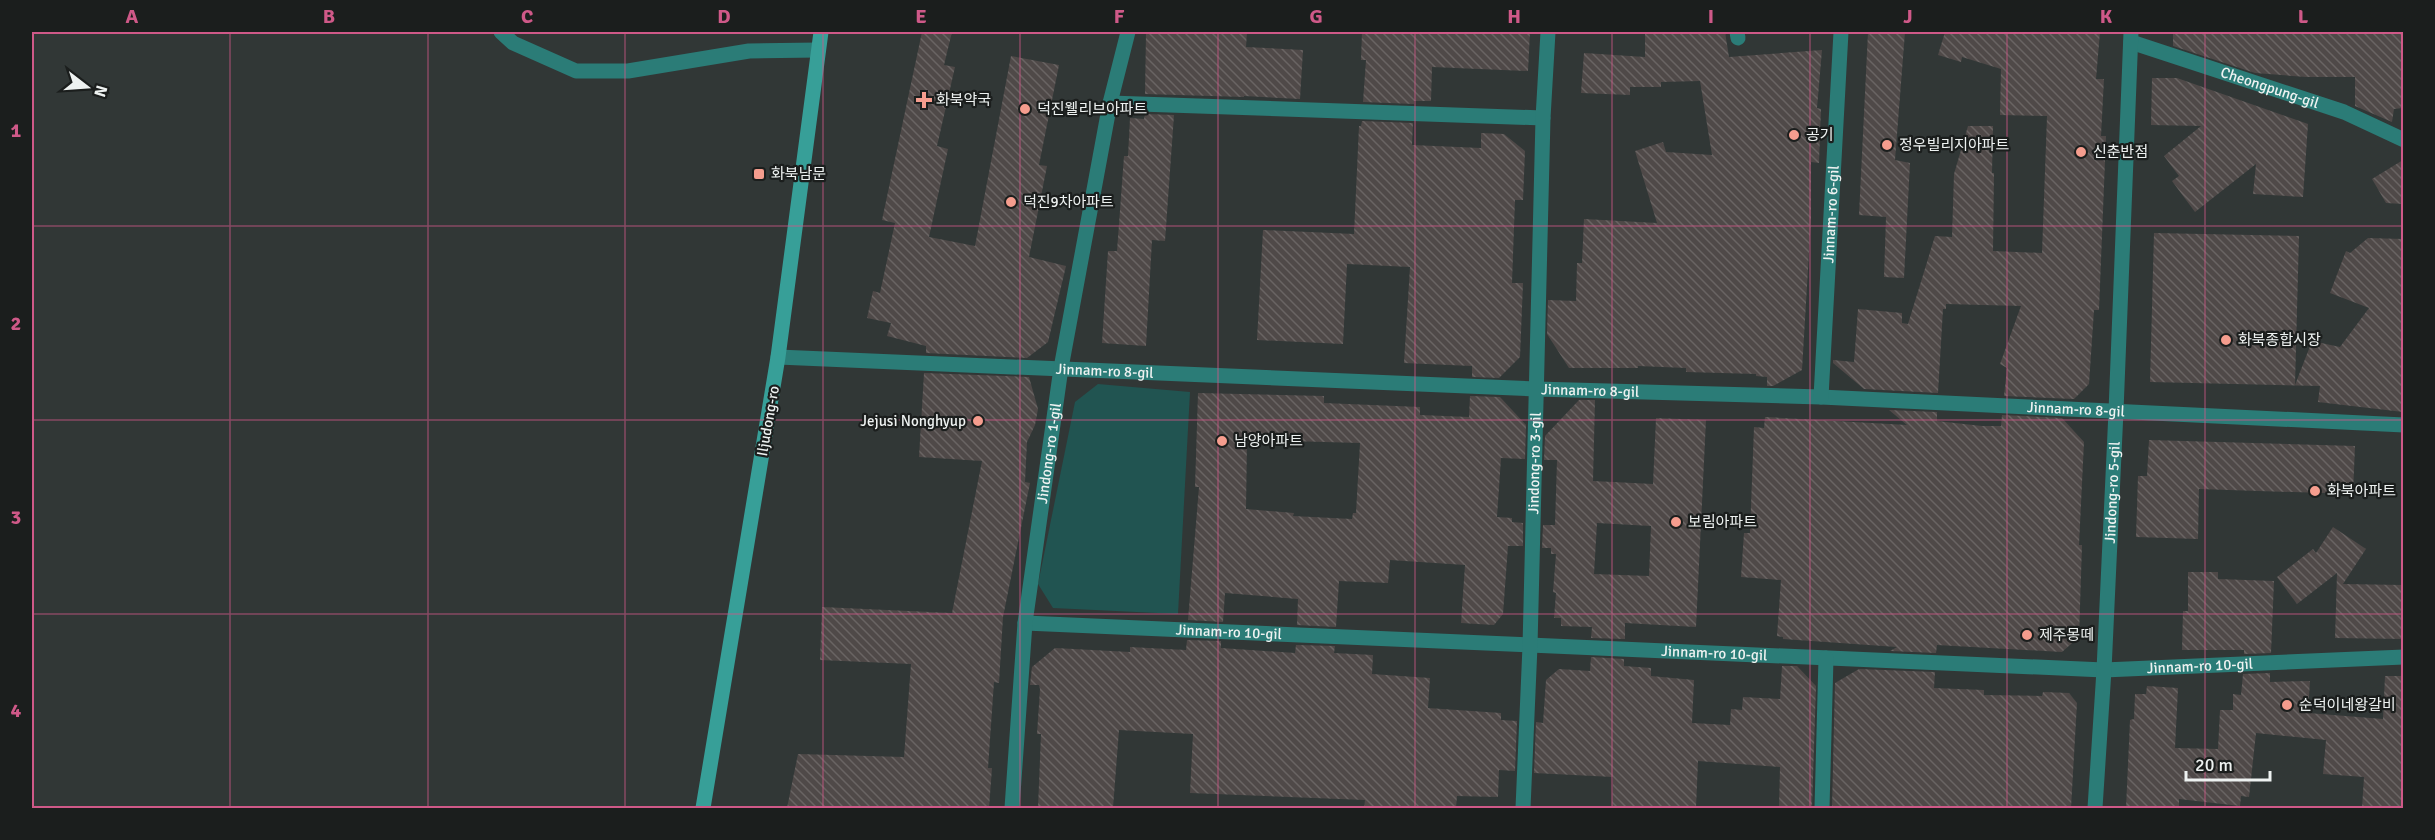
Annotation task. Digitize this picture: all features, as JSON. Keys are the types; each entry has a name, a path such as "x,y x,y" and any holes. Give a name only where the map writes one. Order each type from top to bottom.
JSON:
{"main road":[{"name":"Iljudong-ro","path":"703,808 778,357 821,32"}],"street":[{"path":"501,32 513,43 576,70 628,71 749,51 818,50"},
{"name":"Jindong-ro 1-gil","path":"1012,808 1025,623 1061,368 1110,102 1128,32"},
{"name":"Jindong-ro 3-gil","path":"1523,808 1530,646 1543,118 1548,32"},
{"name":"Jinnam-ro 6-gil","path":"1821,397 1841,32"},
{"name":"Cheongpung-gil","path":"2131,37 2344,112 2403,140"},
{"name":"Jindong-ro 5-gil","path":"2095,808 2104,670 2131,37"},
{"path":"1110,102 1543,118"},
{"name":"Jinnam-ro 8-gil","path":"778,357 1536,389 1821,397 2403,425"},
{"name":"Jinnam-ro 10-gil","path":"1025,623 2104,670 2403,657"},
{"path":"1822,808 1826,658"}],"shaded area":[{"path":"1098,384 1190,392 1178,614 1053,608 1038,584 1075,402"}],"building":[{"path":"922,32 952,32 944,65 955,67 937,146 948,149 929,237 975,246 1011,56 1059,65 1039,165 1047,166 1029,257 1066,266 1048,342 1027,358 926,353 926,346 887,336 891,323 867,318 873,291 880,293 895,223 882,220"},
{"path":"1155,32 1247,32 1246,47 1303,50 1300,99 1145,94 1146,33 1155,34"},
{"path":"1362,32 1530,32 1528,71 1432,67 1431,101 1414,101 1414,104 1363,102 1366,60 1361,60"},
{"path":"1645,32 1725,32 1729,57 1822,50 1817,108 1821,109 1819,163 1811,162 1811,219 1802,370 1773,386 1767,386 1767,377 1756,376 1756,374 1686,372 1686,368 1638,366 1638,368 1569,368 1547,334 1548,300 1576,301 1577,263 1582,263 1584,219 1657,223 1635,151 1663,142 1666,152 1712,155 1700,81 1661,82 1661,87 1630,87 1630,95 1581,93 1584,53 1645,57"},
{"name":"정우빌리지아파트","path":"1868,32 1905,32 1895,160 1910,163 1904,278 1884,277 1886,217 1859,215"},
{"path":"1945,32 2100,32 2096,79 2104,79 2101,136 2106,136 2099,310 2094,310 2089,384 2074,399 2004,396 2007,368 2000,364 2021,306 1946,304 1946,309 1943,309 1938,393 1864,389 1833,363 1833,360 1854,362 1858,309 1902,313 1902,323 1908,324 1935,236 1952,237 1954,174 1968,126 1993,126 1993,251 2042,253 2047,116 2000,115 2001,69 1962,57 1961,62 1938,55"},
{"path":"2173,32 2403,32 2403,108 2394,109 2392,122 2355,106 2355,77 2306,77 2255,73 2173,46"},
{"path":"2152,78 2177,78 2308,124 2303,197 2253,194 2256,164 2195,212 2172,181 2179,176 2164,156 2201,126 2151,125"},
{"path":"1145,114 1174,115 1165,241 1152,240 1146,346 1102,343 1108,251 1117,251 1124,156 1128,156 1130,118 1144,119"},
{"path":"1362,121 1413,123 1412,145 1481,148 1481,133 1504,134 1525,151 1523,200 1515,200 1512,283 1523,283 1520,357 1499,378 1472,377 1472,366 1404,363 1410,267 1347,264 1343,344 1257,340 1263,230 1354,234 1359,126"},
{"path":"2403,160 2403,204 2386,203 2372,179"},
{"path":"2154,233 2299,236 2295,385 2312,341 2340,347 2369,308 2330,293 2346,251 2350,253 2368,238 2403,239 2403,412 2318,402 2320,386 2150,382"},
{"path":"924,373 1029,377 1038,409 1035,425 1027,442 1025,482 1030,483 1003,617 999,683 994,682 988,768 992,768 989,808 787,808 798,754 904,757 911,664 820,660 822,607 952,613 982,461 919,457"},
{"path":"1198,393 1324,396 1324,403 1420,407 1420,415 1469,417 1470,396 1500,397 1526,425 1525,459 1501,458 1497,517 1512,518 1512,522 1523,523 1523,546 1508,546 1503,614 1494,625 1461,623 1465,565 1390,560 1388,583 1339,581 1336,627 1297,625 1298,599 1225,593 1223,622 1188,620 1199,487 1195,487","holes":["1247,440 1360,443 1356,513 1353,513 1352,519 1293,516 1294,513 1246,509"]},
{"path":"1579,400 1595,400 1593,481 1653,484 1656,418 1706,420 1696,627 1625,623 1625,639 1591,638 1592,627 1561,626 1561,618 1554,618 1556,593 1553,592 1556,554 1551,554 1551,548 1542,548 1543,525 1555,525 1557,460 1544,460 1545,436","holes":["1597,523 1651,526 1649,576 1594,574"]},
{"path":"1889,410 1937,412 1937,421 1982,426 2001,426 2002,415 2062,418 2084,442 2079,545 2082,545 2079,637 2062,652 1937,645 1936,653 1890,651 1897,647 1783,639 1777,636 1781,580 1741,577 1744,533 1750,533 1754,427 1764,428 1765,417 1907,425"},
{"name":"화북아파트","path":"2149,440 2355,446 2353,494 2199,489 2198,539 2136,537 2138,476 2147,476"},
{"path":"2333,527 2366,549 2343,584 2403,585 2403,639 2335,638 2337,573 2297,604 2277,577 2313,549 2316,553"},
{"path":"2188,572 2218,572 2218,579 2274,581 2271,653 2244,654 2244,650 2182,650 2183,611 2188,611"},
{"path":"1187,640 1221,641 1221,648 1295,653 1296,645 1335,646 1334,653 1373,655 1372,674 1430,678 1428,708 1501,713 1501,720 1517,721 1515,771 1499,770 1498,797 1457,796 1456,808 1364,808 1365,800 1190,793 1193,734 1119,730 1113,808 1038,808 1041,734 1037,734 1040,689 1039,685 1030,685 1032,667 1055,648 1130,652 1130,647 1186,650"},
{"path":"1591,657 1624,659 1624,666 1651,668 1651,676 1694,680 1692,723 1730,725 1731,709 1742,710 1743,697 1780,699 1782,666 1797,666 1816,686 1812,808 1779,808 1780,767 1698,761 1696,808 1612,808 1613,777 1534,773 1536,722 1543,723 1546,680 1559,669 1590,671"},
{"path":"1859,669 1935,672 1934,688 1984,690 1984,695 2042,696 2043,692 2069,693 2077,703 2071,808 1832,808 1835,683"},
{"path":"2270,673 2270,682 2310,681 2308,713 2383,719 2385,676 2403,676 2403,808 2362,808 2364,777 2323,774 2326,740 2256,733 2249,797 2241,796 2240,806 2179,799 2179,808 2126,808 2130,720 2134,719 2135,694 2146,694 2147,686 2178,688 2175,748 2218,749 2220,710 2233,710 2233,694 2241,695 2243,674"}],"place":[{"name":"화북약국","path":"924,100"},
{"name":"덕진웰리브아파트","path":"1025,109"},
{"name":"공기","path":"1794,135"},
{"name":"정우빌리지아파트","path":"1887,145"},
{"name":"신춘반점","path":"2081,152"},
{"name":"화북남문","path":"759,174"},
{"name":"덕진9차아파트","path":"1011,202"},
{"name":"화북종합시장","path":"2226,340"},
{"name":"Jejusi Nonghyup","path":"978,421"},
{"name":"남양아파트","path":"1222,441"},
{"name":"화북아파트","path":"2315,491"},
{"name":"보림아파트","path":"1676,522"},
{"name":"제주몽떼","path":"2027,635"},
{"name":"순덕이네왕갈비","path":"2287,705"}]}
